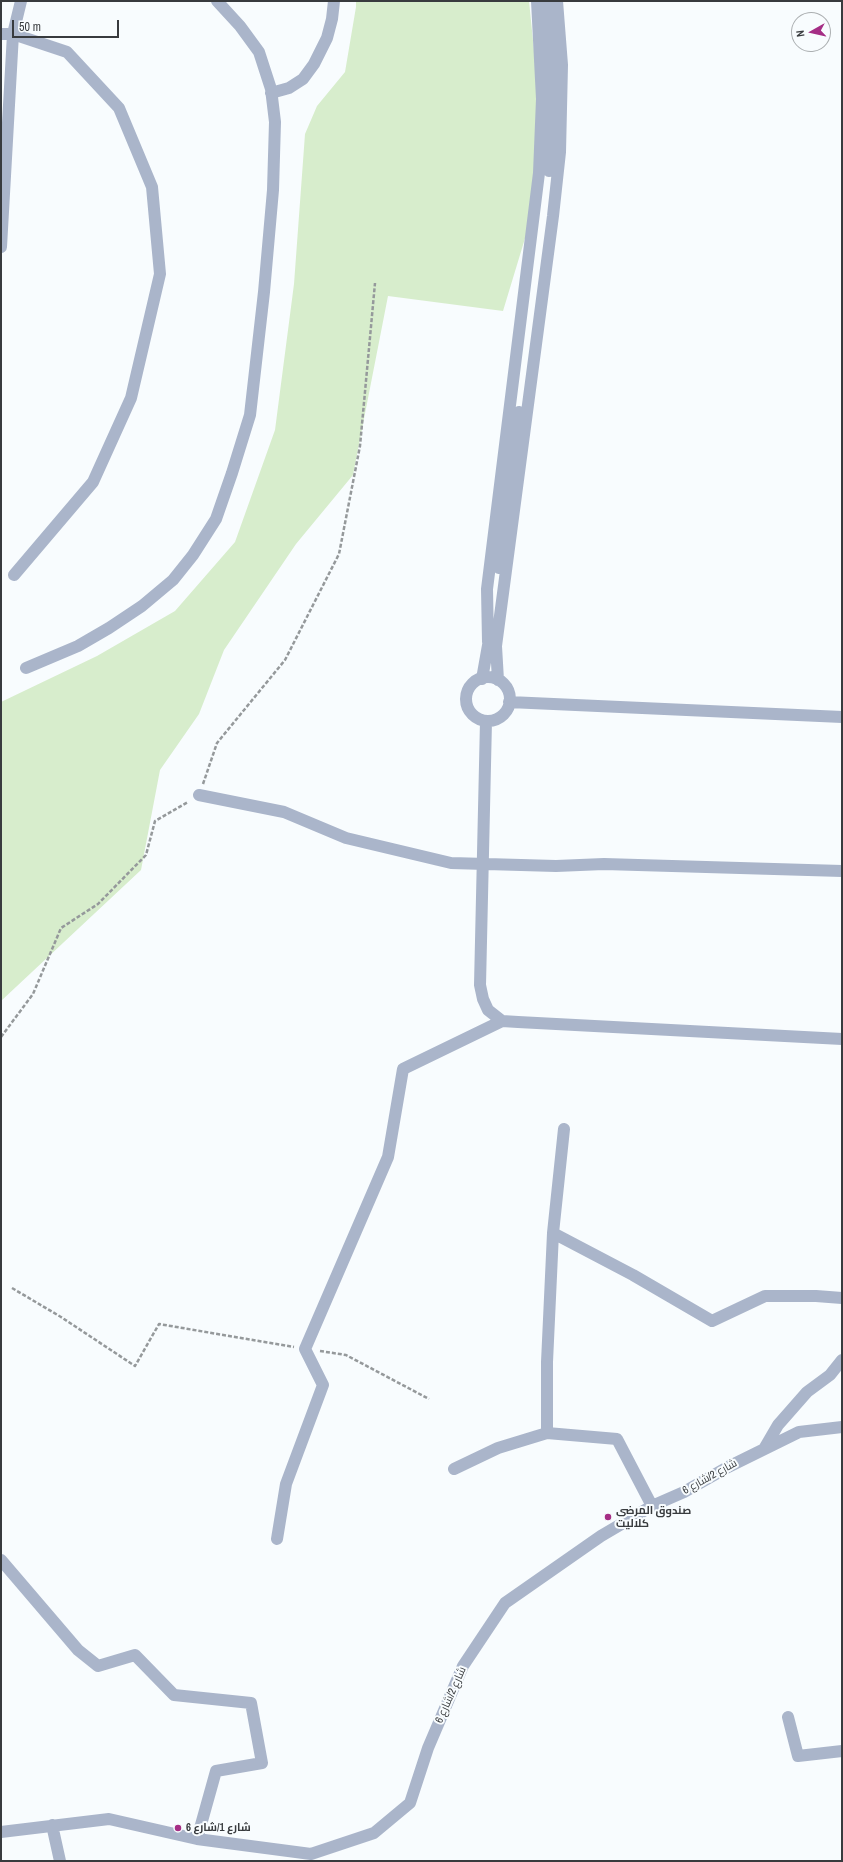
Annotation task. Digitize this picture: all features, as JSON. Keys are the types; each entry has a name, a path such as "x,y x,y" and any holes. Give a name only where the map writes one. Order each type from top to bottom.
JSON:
{"street":[{"path":"1,248 7,34 21,1"},
{"path":"26,668 78,646 109,628 142,606 173,580 193,555 216,519 232,474 250,415 264,292 273,190 275,122 271,93 259,52 240,26 217,1"},
{"path":"271,93 289,88 303,79 314,64 327,38 332,19 334,1"},
{"path":"488,652 487,589 539,173 542,99 537,1"},
{"path":"482,679 488,652 544,228 551,157 553,82 548,1"},
{"path":"498,680 496,646 553,216 560,152 562,65 557,1"},
{"path":"7,34 67,52 119,108 152,187 160,274 131,398 93,482 14,575"},
{"path":"492,678 498,680 507,689 509,702 504,714 499,718 486,721 474,716 470,712 466,700 470,688 474,683 482,679 492,678"},
{"path":"509,702 842,718"},
{"path":"486,721 484,863 480,985 483,999 488,1010 502,1021"},
{"path":"199,796 284,812 346,838 451,862 556,866 604,864 842,871"},
{"path":"277,1539 286,1484 323,1385 306,1349 388,1157 403,1069 502,1021 842,1039"},
{"path":"547,1433 547,1362 553,1234 564,1129"},
{"path":"553,1234 633,1275 712,1321 765,1296 816,1296 842,1298"},
{"path":"764,1449 778,1425 807,1392 830,1375 842,1360"},
{"name":"شارع 2/شارع 6","path":"1,1832 109,1819 197,1840 299,1854 311,1854 374,1833 410,1803 428,1748 463,1666 505,1604 601,1536 652,1506 684,1492 728,1467 799,1432 842,1427"},
{"path":"454,1469 498,1448 547,1433 617,1439 652,1506"},
{"path":"1,1560 78,1650 98,1666 135,1655 174,1695 251,1703 262,1763 216,1771 197,1840"},
{"path":"788,1717 798,1756 842,1751"},
{"path":"52,1825 60,1861"},
{"path":"299,1854 312,1861"}],"path":[{"path":"1,1037 33,994 61,928 98,904 146,855 155,821 199,796 217,743 285,660 339,554 360,446 375,283"},
{"path":"12,1288 135,1366 159,1324 346,1355 428,1400"}],"green space":[{"path":"356,1 529,1 546,169 503,311 388,296 353,475 296,544 224,650 199,714 160,770 141,870 1,1001 1,702 97,656 175,611 235,542 275,430 294,284 305,134 317,106 345,72"}],"place":[{"name":"صندوق المرضى كلاليت","path":"608,1517"},
{"name":"شارع 1/شارع 6","path":"178,1828"}]}
